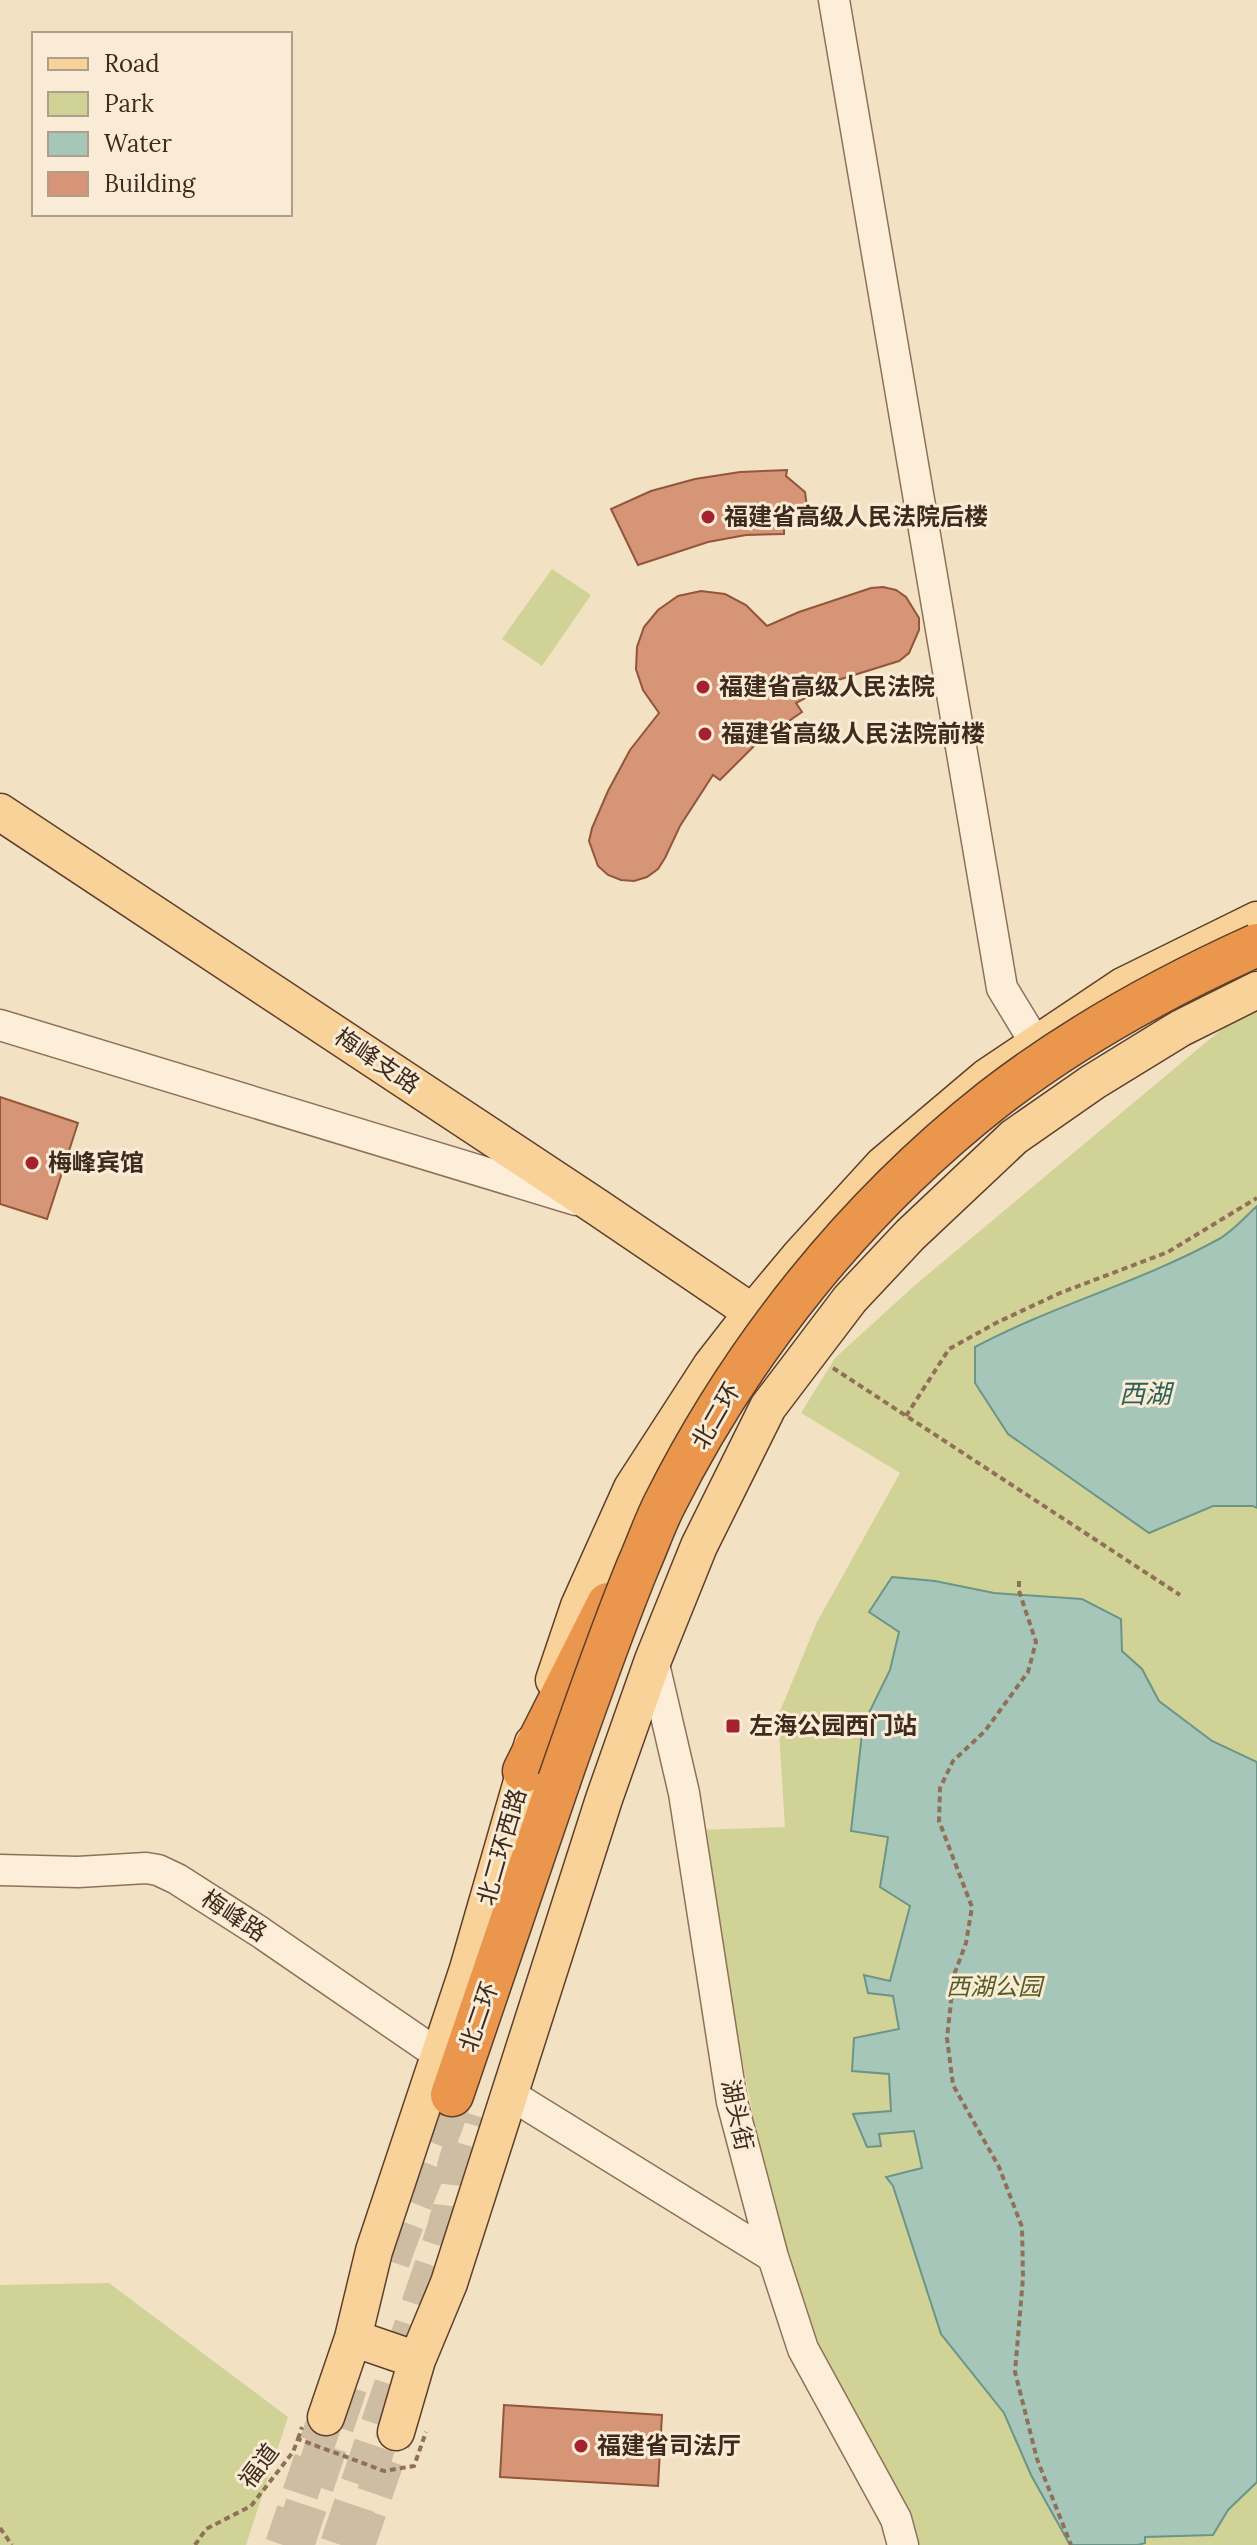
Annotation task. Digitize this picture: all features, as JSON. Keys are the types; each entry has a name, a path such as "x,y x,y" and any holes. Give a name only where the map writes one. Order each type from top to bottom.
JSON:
{"highway":[{"name":"北二环","path":"480,2097 554,1780 664,1506 734,1383 804,1285 889,1191 992,1101 1071,1044 1184,979 1257,945"},
{"name":"北二环","path":"554,1780 636,1635 685,1518 754,1397 830,1296 909,1209 1005,1120 1084,1066 1257,973"},
{"path":"554,1780 591,1636 664,1506"}],"main road":[{"name":"梅峰支路","path":"0,812 753,1312"},
{"name":"北二环西路","path":"326,2417 353,2338 374,2251 468,1969 554,1780 579,1606 632,1488 711,1366 799,1257 883,1165 987,1077 1123,986 1257,920"},
{"path":"411,2432 417,2360 449,2283 480,2097 604,1799 653,1660 699,1546 768,1407 850,1299 910,1235 1014,1137 1093,1082 1181,1028 1257,990"},
{"path":"753,1312 808,1351"},
{"path":"353,2338 417,2360"}],"street":[{"path":"834,0 1002,988 1036,1044"},
{"path":"0,1025 597,1207"},
{"name":"湖头街","path":"653,1660 684,1793 732,2102 773,2257 803,2349 896,2519 903,2545"},
{"name":"梅峰路","path":"0,1870 158,1870 260,1932 439,2055"},
{"path":"480,2097 773,2257"}],"path":[{"path":"906,1416 949,1349 1060,1293 1168,1252 1257,1198"},
{"path":"808,1351 1180,1595"},
{"path":"1019,1581 1019,1591 1036,1642 1028,1672 985,1731 953,1761 940,1788 939,1821 972,1907 966,1943 954,1975 947,2038 953,2085 999,2167 1022,2227 1023,2278 1015,2372 1037,2459 1071,2545"},
{"name":"福道","path":"195,2545 206,2529 251,2506 293,2452 298,2439 384,2471 414,2466 411,2432"},
{"path":"0,2528 12,2545"}],"green space":[{"path":"552,569 591,595 542,666 502,639"},
{"name":"西湖公园","path":"1257,1005 1257,2545 903,2545 807,2338 778,2246 698,1830 785,1827 778,1716 817,1622 900,1473 801,1413 835,1358 914,1286 1247,1008"},
{"path":"109,2283 288,2417 246,2545 0,2545 0,2285"}],"water":[{"name":"西湖","path":"1257,1206 1257,1508 1213,1506 1149,1533 1008,1434 975,1383 975,1347 1035,1318 1189,1254 1224,1236"},
{"path":"892,1577 935,1581 994,1593 1082,1599 1121,1619 1122,1651 1142,1669 1159,1701 1212,1741 1257,1762 1257,2482 1228,2510 1213,2535 1145,2537 1145,2543 1138,2545 1070,2545 1031,2475 1004,2413 941,2334 893,2186 886,2177 922,2168 914,2131 879,2134 881,2146 867,2147 853,2114 891,2111 889,2074 852,2071 854,2038 899,2029 893,1996 868,1993 864,1975 890,1981 910,1906 880,1887 888,1837 851,1831 863,1725 890,1670 899,1632 869,1612"}],"building":[{"name":"福建省高级人民法院后楼","path":"787,470 786,476 805,492 807,507 799,520 784,528 784,534 746,535 708,542 638,565 611,509 651,491 695,479 740,472"},
{"name":"福建省高级人民法院前楼","path":"871,588 896,590 906,597 919,618 919,630 909,653 899,661 838,680 796,703 802,712 758,742 720,780 713,775 680,826 658,869 647,877 634,881 621,880 608,875 598,866 589,841 592,828 630,750 659,713 643,690 636,669 637,647 644,627 658,610 678,596 701,591 725,594 746,605 767,626 799,612"},
{"name":"梅峰宾馆","path":"0,1097 78,1123 47,1219 0,1204"},
{"name":"福建省司法厅","path":"504,2405 662,2415 658,2486 500,2477"}],"tunnel":[{"path":"389,2261 452,2095"},
{"path":"341,2545 447,2232 458,2167 474,2115"},
{"path":"293,2545 348,2381"},
{"path":"283,2545 326,2417"},
{"path":"357,2545 396,2432"}],"place":[{"name":"福建省高级人民法院后楼","path":"708,517"},
{"name":"福建省高级人民法院","path":"703,687"},
{"name":"福建省高级人民法院前楼","path":"705,734"},
{"name":"梅峰宾馆","path":"32,1163"},
{"name":"左海公园西门站","path":"733,1726"},
{"name":"福建省司法厅","path":"581,2446"}]}
